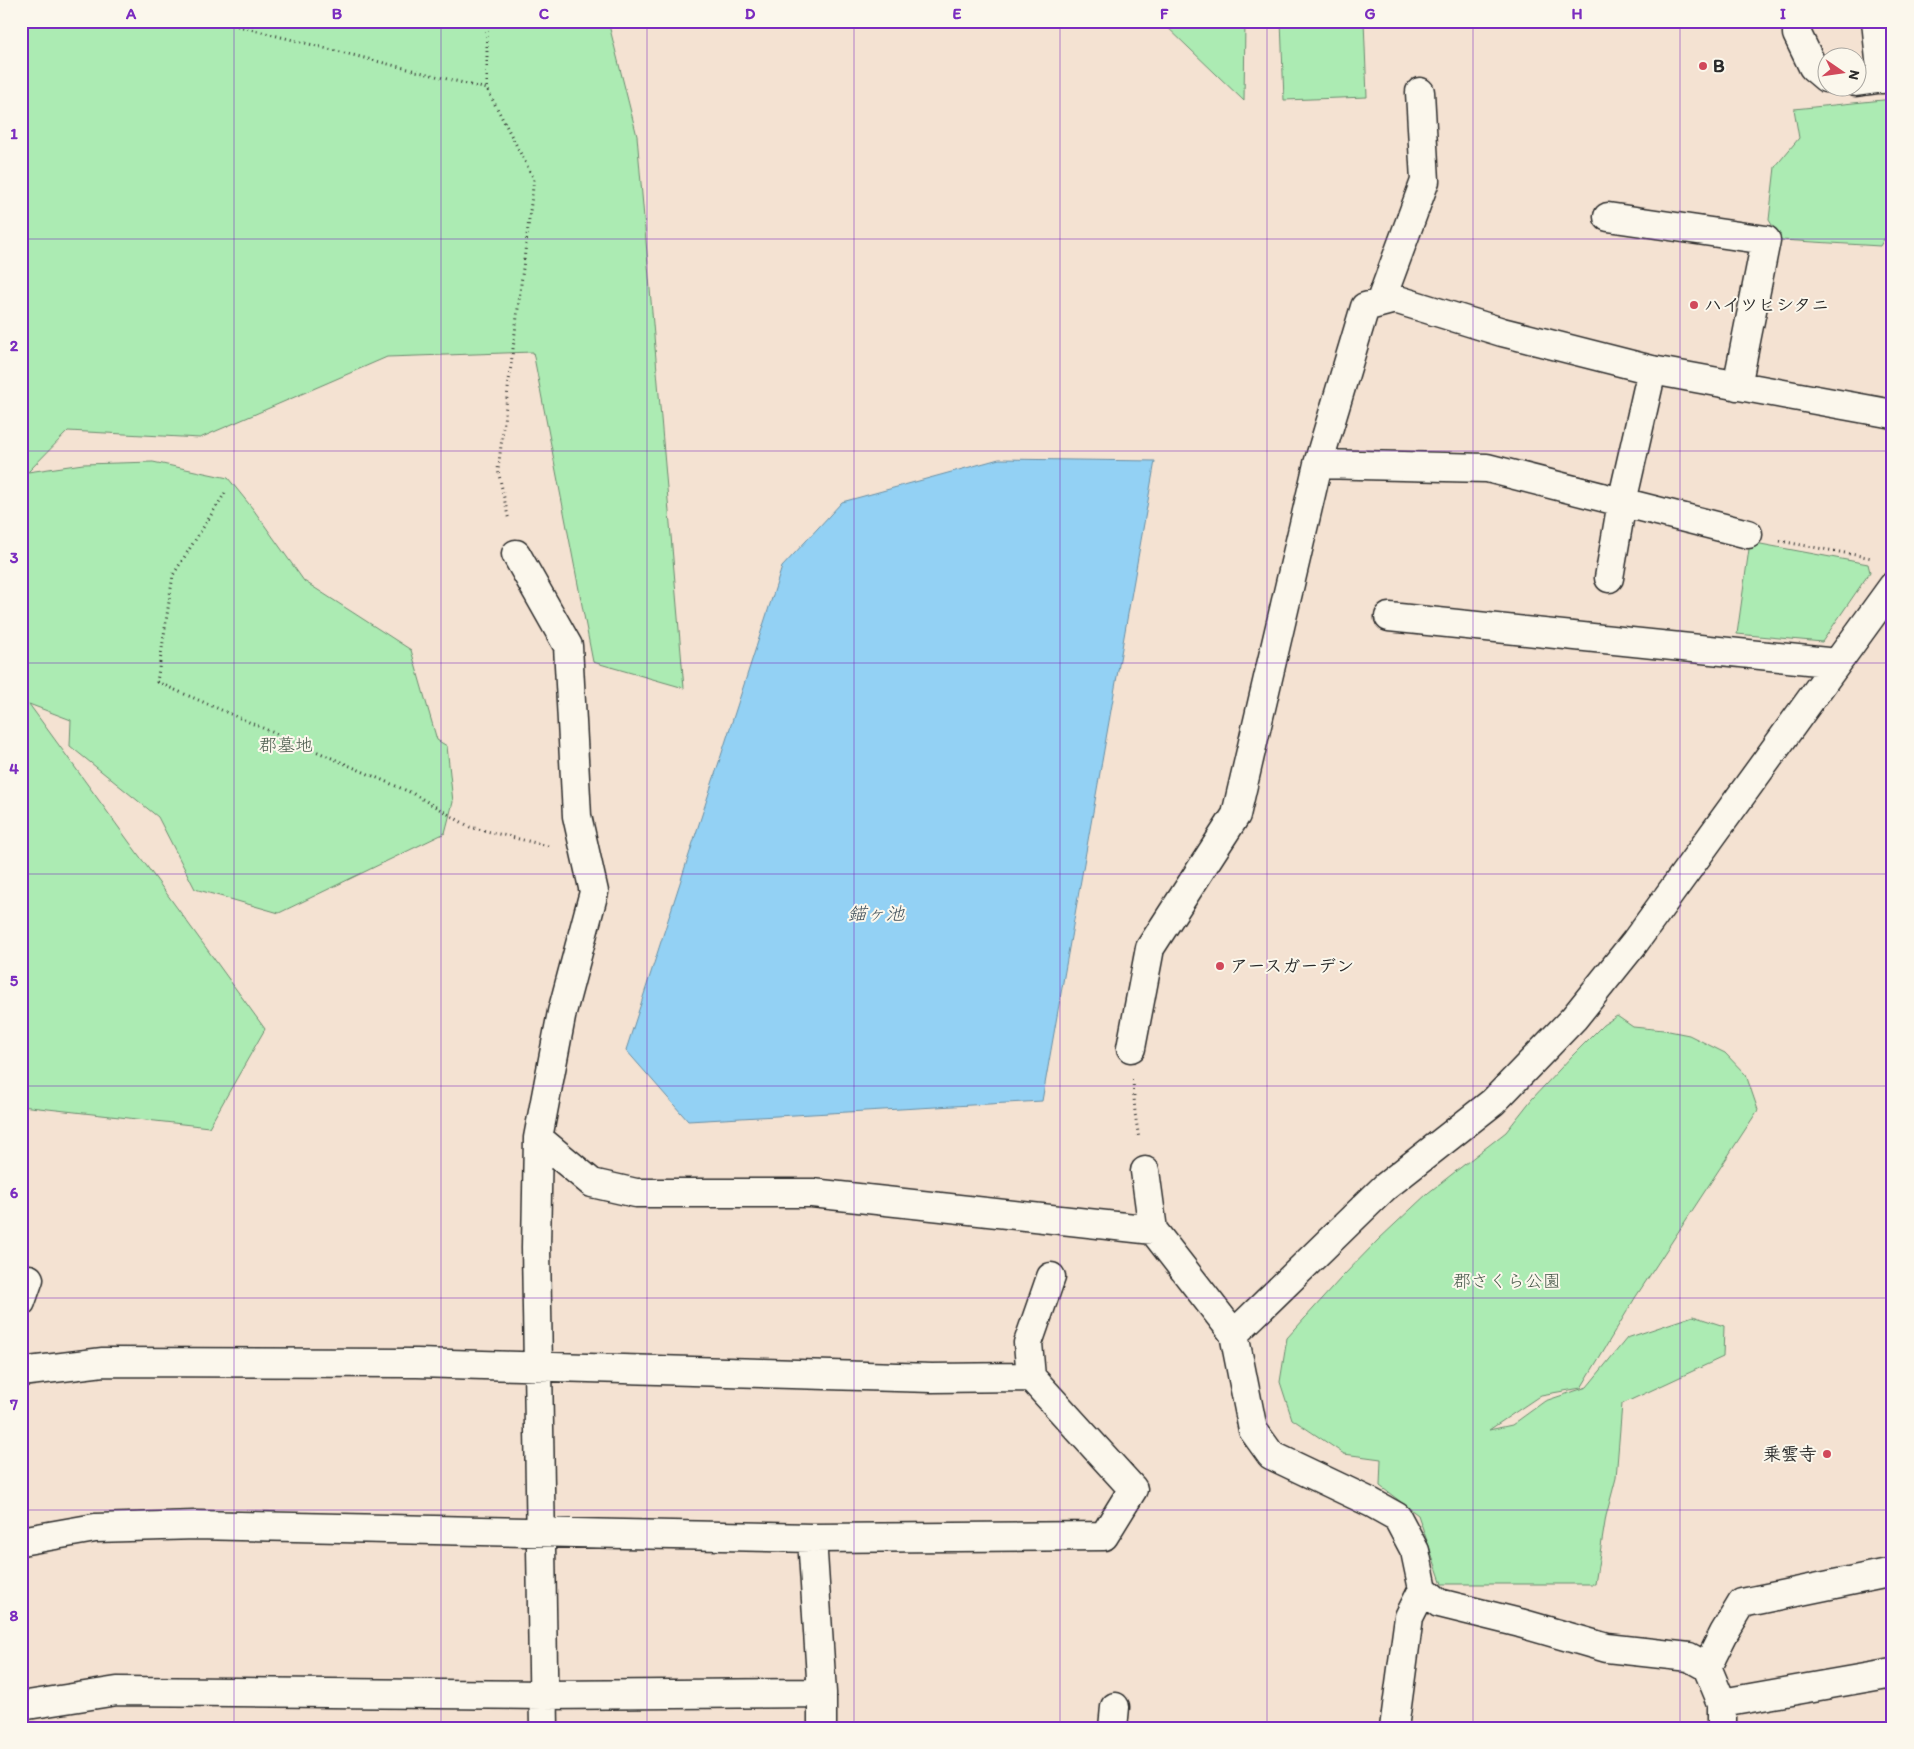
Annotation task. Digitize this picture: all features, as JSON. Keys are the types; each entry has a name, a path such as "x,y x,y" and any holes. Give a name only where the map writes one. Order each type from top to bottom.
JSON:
{"street":[{"path":"1797,21 1797,34 1816,70"},
{"path":"1876,21 1877,80"},
{"path":"1380,303 1425,181 1420,92"},
{"path":"1608,217 1766,240 1737,386"},
{"path":"1131,1048 1150,948 1236,815 1318,464 1365,307 1395,300 1502,332 1652,370 1893,414"},
{"path":"1609,578 1622,502 1652,370"},
{"path":"1318,464 1486,468 1748,534"},
{"path":"516,554 568,646 577,816 594,892 562,1012 538,1138 536,1247 544,1728"},
{"path":"1234,1334 1385,1187 1493,1102 1574,1018 1635,942 1893,586"},
{"path":"1389,617 1838,663"},
{"path":"538,1138 592,1183 636,1193 812,1193 1153,1230"},
{"path":"1145,1171 1153,1230 1234,1334 1253,1430 1271,1455 1372,1503 1397,1517 1415,1551 1423,1589 1439,1603 1520,1623 1608,1648 1689,1658 1707,1667"},
{"path":"21,1541 95,1528 196,1525 812,1538 1104,1536 1133,1490 1031,1377 1028,1344 1051,1277"},
{"path":"21,1372 103,1362 417,1363 932,1378 1031,1377"},
{"path":"812,1538 822,1693 822,1728"},
{"path":"1893,1572 1742,1603 1724,1632 1707,1667 1722,1715 1893,1673"},
{"path":"1394,1728 1409,1617 1423,1589"},
{"path":"30,1713 117,1691 543,1695 822,1693"}],"path":[{"path":"218,21 487,89"},
{"path":"487,21 487,89 534,179 498,470 516,554"},
{"path":"225,492 173,575 157,682 412,793 470,827 586,855"},
{"path":"1748,534 1874,559"},
{"path":"1131,1048 1135,1113 1145,1171"}],"green space":[{"name":"郡墓地","path":"21,21 608,21 637,136 684,688 593,662 533,352 387,357 200,438 68,431 28,472 83,464 153,462 228,478 253,509 304,581 411,650 437,740 447,746 453,802 445,833 279,913 195,889 158,817 70,746 71,720 29,704 265,1029 209,1127 21,1106"},
{"path":"1161,21 1245,21 1244,101"},
{"path":"1281,21 1364,21 1367,97 1284,100"},
{"path":"1893,99 1893,224 1880,246 1781,240 1769,220 1775,167 1799,138 1794,109"},
{"path":"1750,542 1868,564 1870,572 1822,642 1737,634"},
{"name":"郡さくら公園","path":"1617,1016 1633,1027 1689,1035 1725,1053 1746,1075 1758,1110 1635,1298 1581,1388 1541,1395 1489,1430 1512,1425 1545,1401 1587,1387 1627,1338 1693,1316 1724,1326 1723,1357 1622,1404 1616,1478 1606,1516 1595,1584 1442,1584 1418,1515 1380,1486 1381,1459 1344,1454 1292,1419 1280,1382 1287,1338 1379,1239 1428,1193 1506,1132 1532,1099 1572,1056 1603,1025"}],"water":[{"name":"錨ヶ池","path":"999,459 1155,461 1042,1101 688,1121 626,1050 782,567 842,502"}],"place":[{"name":"B","path":"1703,66"},
{"name":"ハイツヒシタニ","path":"1694,305"},
{"name":"アースガーデン","path":"1220,966"},
{"name":"乗雲寺","path":"1827,1454"}]}
